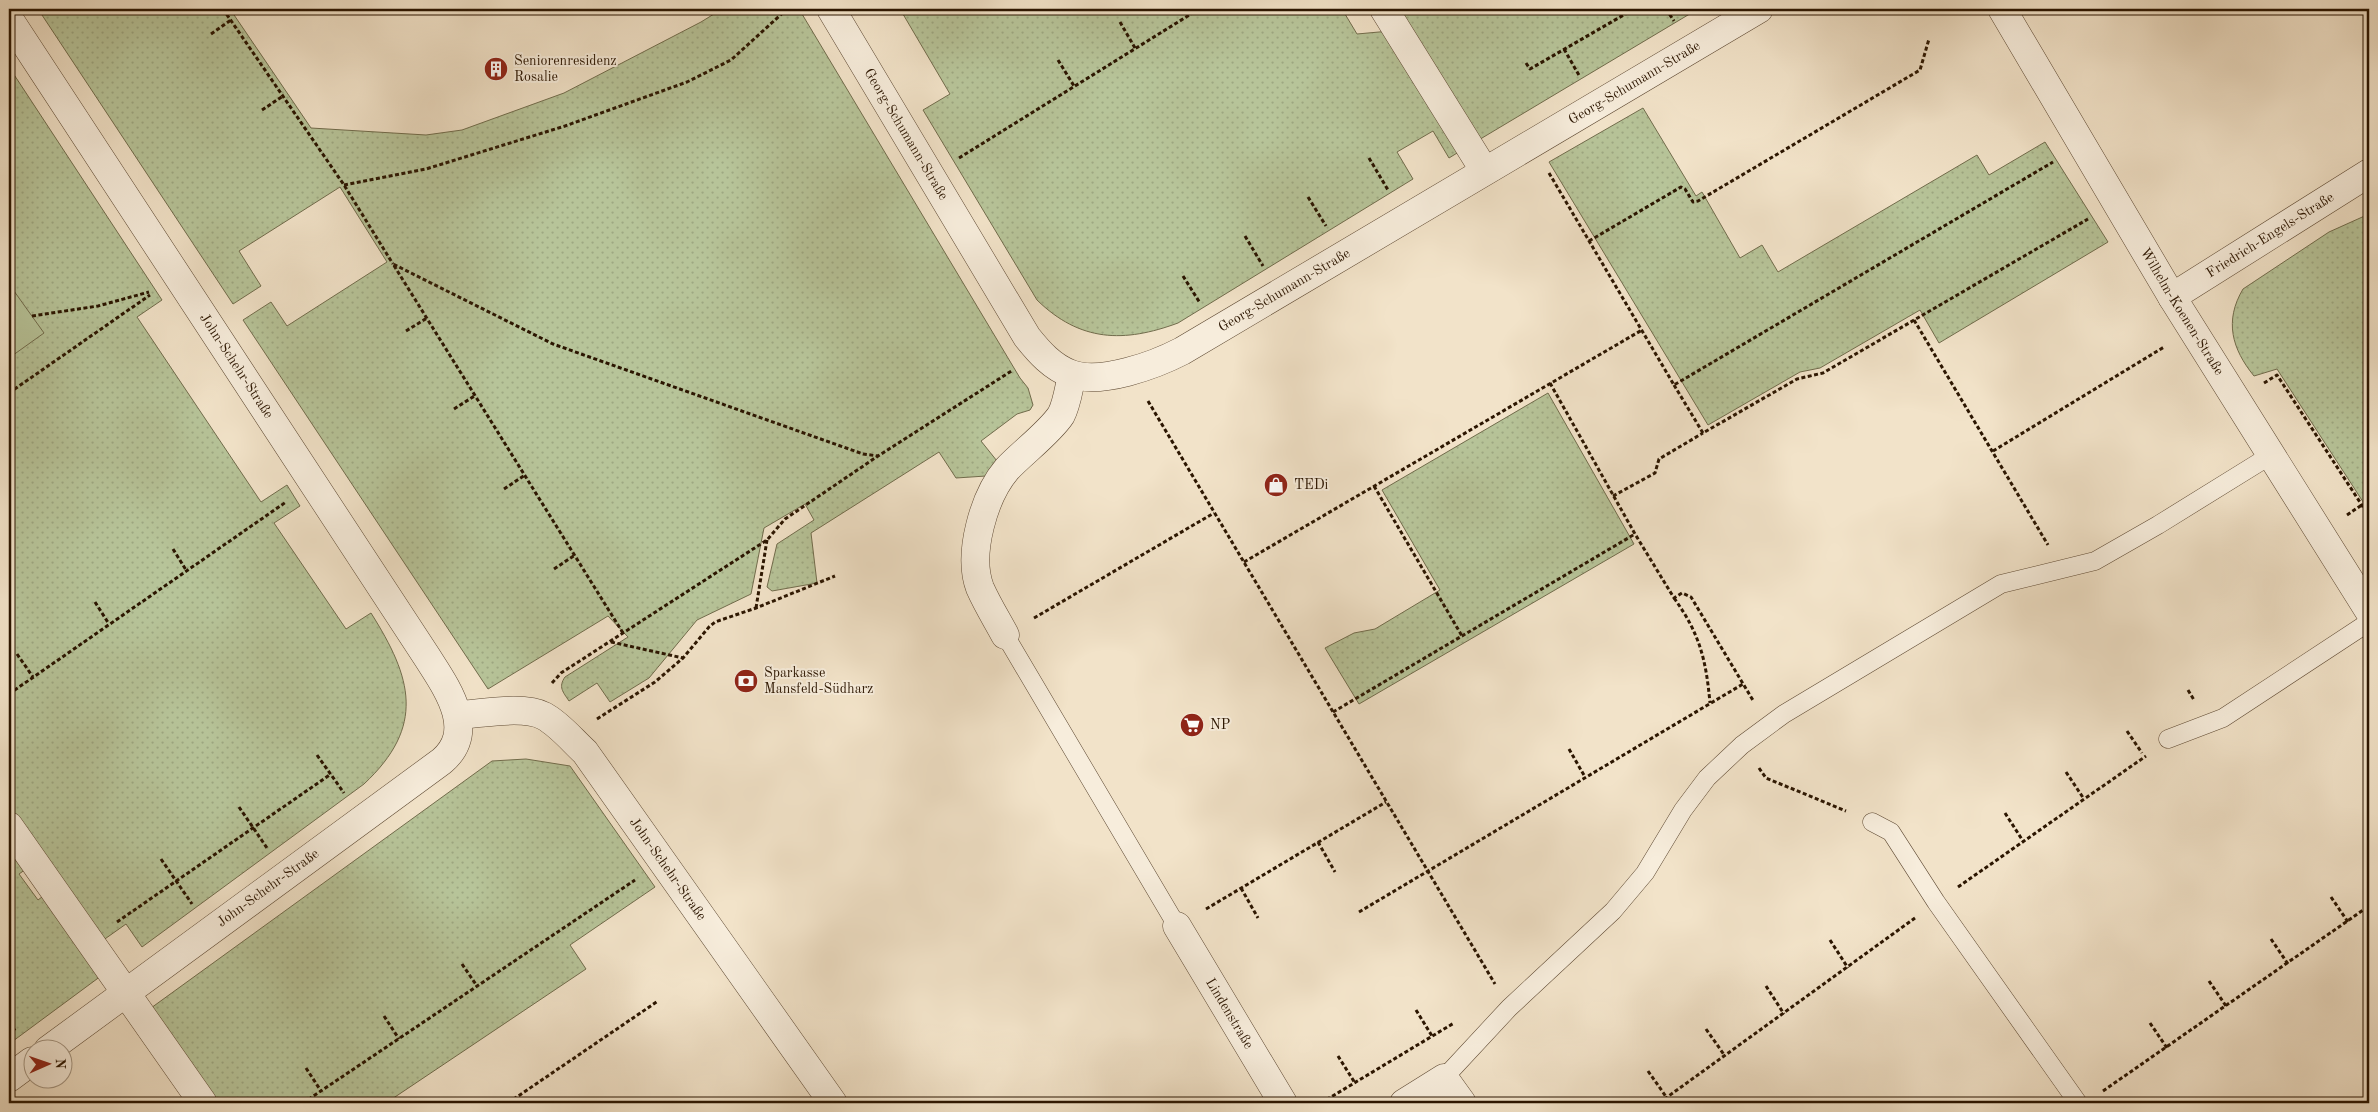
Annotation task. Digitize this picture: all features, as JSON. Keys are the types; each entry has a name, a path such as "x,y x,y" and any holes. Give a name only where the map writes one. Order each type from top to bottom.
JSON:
{"street":[{"name":"Georg-Schumann-Straße","path":"831,9 1008,306 1040,353 1054,364 1072,374 1100,376 1135,370 1182,351 1531,142 1759,9"},
{"path":"1384,9 1484,170"},
{"name":"Wilhelm-Koenen-Straße","path":"2002,9 2172,298 2369,611"},
{"name":"John-Schehr-Straße","path":"9,19 448,689 458,715 456,740 448,756 61,1040"},
{"name":"Friedrich-Engels-Straße","path":"2172,298 2369,173"},
{"path":"1005,635 979,583 977,557 980,524 991,496 1006,470 1061,415 1072,374"},
{"name":"John-Schehr-Straße","path":"458,715 530,711 546,717 569,736 589,757 833,1103"},
{"path":"9,826 203,1103"},
{"name":"Lindenstraße","path":"1177,926 1282,1103"},
{"path":"9,1078 22,1068"},
{"path":"1404,1103 1444,1078 1462,1103"}],"lane":[{"path":"1444,1078 1509,1008 1613,911 1645,873 1683,810 1707,778 1742,745 1768,725 2002,584 2063,570 2100,559 2271,455"},
{"path":"2168,739 2223,718 2369,622"},
{"path":"1005,635 1177,926"},
{"path":"1872,822 1887,829 1892,834 1942,910 2078,1103"}],"path":[{"path":"223,9 344,185 369,229 476,395 623,633"},
{"path":"344,185 436,166 565,126 687,82 731,60 787,9"},
{"path":"930,176 1199,9"},
{"path":"1526,63 1530,69 1634,9"},
{"path":"211,34 230,20"},
{"path":"1120,22 1135,48"},
{"path":"1590,27 1594,33"},
{"path":"1589,241 1681,187 1685,189 1694,202 1698,201 1920,70 1929,39"},
{"path":"1058,60 1074,86"},
{"path":"262,110 283,96"},
{"path":"1531,142 1703,433"},
{"path":"1674,385 2082,145"},
{"path":"1369,158 1392,197"},
{"path":"1308,197 1331,234"},
{"path":"1613,496 1655,472 1658,459 1798,379 1823,374 2089,218"},
{"path":"1245,236 1267,272"},
{"path":"393,264 553,344 864,454 878,456"},
{"path":"1183,276 1204,310"},
{"path":"9,394 156,290 98,306 32,316"},
{"path":"406,331 427,318"},
{"path":"1914,320 2063,570"},
{"path":"1244,562 1642,330"},
{"path":"1992,451 2192,330"},
{"path":"530,711 561,673 768,540 785,519 878,456 1040,353"},
{"path":"1135,370 1144,394 1509,1008"},
{"path":"2236,400 2277,375 2369,516"},
{"path":"1550,383 1634,534 1689,619 1702,647 1710,703"},
{"path":"454,409 476,395"},
{"path":"504,489 525,475"},
{"path":"9,694 313,483"},
{"path":"1374,486 1462,636"},
{"path":"1005,635 1214,513"},
{"path":"1333,712 1634,534"},
{"path":"756,608 768,540"},
{"path":"173,549 186,570"},
{"path":"554,569 575,555"},
{"path":"569,736 655,682 683,658 715,622 756,608 835,576"},
{"path":"1674,598 1682,593 1690,597 1768,725"},
{"path":"95,602 109,624"},
{"path":"610,642 683,658"},
{"path":"18,654 33,676"},
{"path":"1359,912 1743,684"},
{"path":"2127,731 2144,757"},
{"path":"1569,749 1585,777"},
{"path":"317,755 362,820"},
{"path":"2066,772 2084,799"},
{"path":"90,941 330,774"},
{"path":"1766,778 1872,822"},
{"path":"1177,926 1386,802"},
{"path":"239,807 286,875"},
{"path":"2005,813 2024,841"},
{"path":"1318,842 1335,872"},
{"path":"161,859 211,931"},
{"path":"304,1103 662,861"},
{"path":"1241,888 1258,918"},
{"path":"2331,897 2348,922"},
{"path":"2102,1092 2369,906"},
{"path":"2271,939 2288,964"},
{"path":"1830,940 1848,968"},
{"path":"462,964 477,986"},
{"path":"2209,982 2226,1006"},
{"path":"1766,986 1784,1014"},
{"path":"508,1103 658,1001"},
{"path":"1416,1010 1432,1036"},
{"path":"384,1016 399,1039"},
{"path":"1321,1103 1455,1022"},
{"path":"2150,1023 2167,1048"},
{"path":"1706,1029 1724,1056"},
{"path":"1338,1056 1355,1083"},
{"path":"306,1068 321,1091"},
{"path":"1648,1071 1667,1098"}],"green space":[{"path":"38,9 230,9 311,128 426,135 462,130 564,93 701,22 722,9 799,9 1020,378 1028,388 1033,405 1030,410 1017,414 981,441 997,461 986,476 956,478 939,452 811,533 817,583 772,591 767,587 777,544 814,520 805,504 764,528 751,594 697,620 649,678 610,702 597,683 569,701 562,687 565,677 628,637 608,616 488,689 243,320 271,302 287,326 387,262 340,187 239,251 261,286 233,304"},
{"path":"900,9 1342,9 1357,34 1390,31 1462,150 1449,158 1433,131 1397,152 1413,179 1178,323 1139,334 1121,336 1103,335 1086,331 1053,314 1037,300 923,110 950,94"},
{"path":"1395,9 1698,9 1477,141"},
{"path":"9,67 162,300 137,317 261,502 287,485 300,506 274,523 346,629 371,613 396,659 403,680 406,701 404,722 397,742 384,763 364,784 142,947 126,924 102,941 9,810"},
{"path":"1643,108 1696,196 1702,192 1740,258 1762,245 1778,272 1977,155 1989,175 2045,142 2108,242 1939,343 1920,310 1820,368 1800,372 1708,425 1549,162"},
{"path":"2369,214 2369,506 2367,508 2277,369 2254,376 2246,366 2236,345 2232,323 2237,301 2243,289 2329,232"},
{"path":"9,284 44,333 9,358"},
{"path":"1548,393 1634,544 1359,704 1325,648 1354,633 1375,629 1440,590 1382,490"},
{"path":"526,759 570,766 655,887 570,945 586,969 386,1103 216,1103 151,1008 492,761"},
{"path":"9,839 29,867 19,874 38,900 47,893 105,973 9,1044"}],"place":[{"name":"Seniorenresidenz Rosalie","path":"496,69"},
{"name":"TEDi","path":"1276,485"},
{"name":"Sparkasse Mansfeld-Südharz","path":"746,681"},
{"name":"NP","path":"1192,725"}]}
